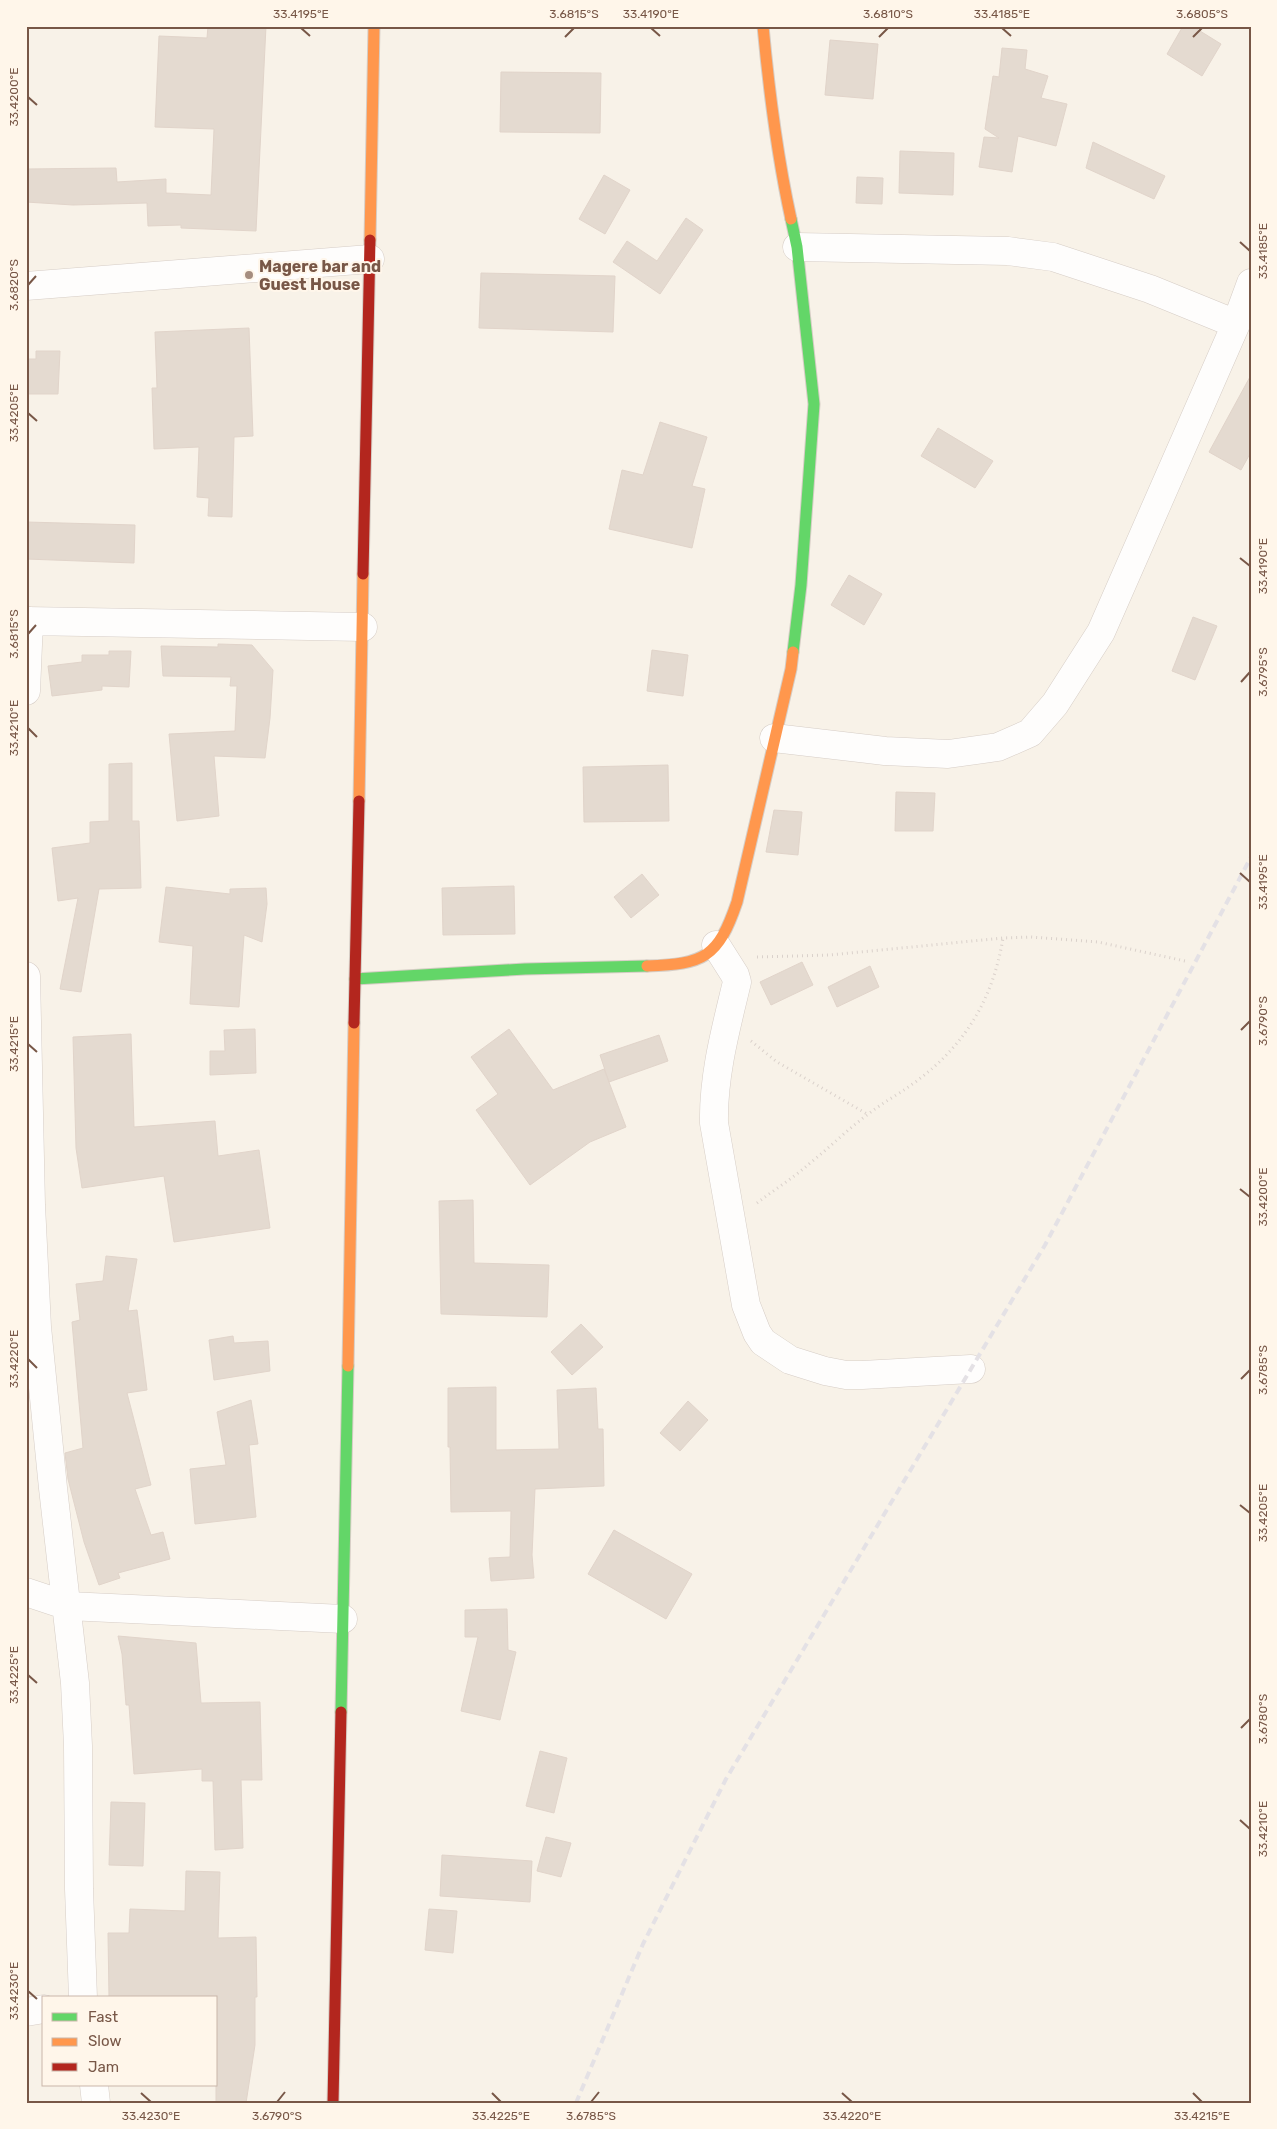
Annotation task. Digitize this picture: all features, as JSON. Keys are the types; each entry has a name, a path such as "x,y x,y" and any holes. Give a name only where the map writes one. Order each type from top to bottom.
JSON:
{"main road":[{"path":"333,2103 374,26"},
{"path":"356,979 525,969 680,965 701,960 720,951 737,902 791,669 803,556 814,404 797,247 783,184 770,99 763,26"}],"street":[{"path":"797,247 1008,251 1053,257 1141,286 1236,324"},
{"path":"26,286 370,260"},
{"path":"774,738 885,751 948,754 998,747 1030,733 1055,704 1101,632 1236,324 1251,283"},
{"path":"26,691 28,621 363,627"},
{"path":"720,951 735,974 737,982 719,1062 714,1104 714,1123 746,1305 756,1333 772,1350 790,1360 846,1375 971,1369"},
{"path":"26,976 31,1205 37,1326 75,1683 78,1746 79,1889 84,1996"},
{"path":"26,1592 68,1606 343,1619"},
{"path":"26,2012 42,2009"},
{"path":"94,2086 96,2103"}],"path":[{"path":"720,951 830,955 1030,937 1098,942 1185,962"},
{"path":"730,1222 808,1165 867,1114 916,1082 938,1063 960,1040 979,1014 989,994 999,963 1003,938"},
{"path":"728,1021 777,1062 867,1114"}],"building":[{"path":"208,26 266,26 256,231 181,228 181,225 148,226 147,203 73,205 26,202 26,169 116,168 117,182 166,179 166,193 211,195 214,129 155,127 159,36 207,38"},
{"path":"1183,26 1192,26 1221,44 1202,76 1167,54"},
{"path":"830,40 878,44 873,99 825,95"},
{"path":"1002,48 1027,50 1025,69 1048,76 1041,98 1067,104 1056,146 1018,136 1012,172 979,167 984,137 999,138 985,129 993,76 999,77"},
{"path":"501,72 601,73 600,133 500,132"},
{"path":"1093,142 1165,176 1154,199 1086,168"},
{"path":"900,151 954,153 953,195 899,193"},
{"path":"604,175 630,190 605,234 579,219"},
{"path":"857,177 883,178 882,204 856,203"},
{"path":"686,218 703,230 660,294 613,262 627,241 657,261"},
{"path":"481,273 615,276 613,332 479,328"},
{"path":"249,328 253,436 234,437 232,517 208,516 209,498 197,497 199,447 154,449 152,388 157,388 155,332"},
{"path":"36,351 60,351 58,394 26,394 26,359 36,359"},
{"path":"1251,375 1251,452 1241,470 1209,452"},
{"path":"660,422 707,437 692,486 705,489 692,548 609,529 622,470 643,475"},
{"path":"938,428 993,461 975,488 921,456"},
{"path":"26,522 135,525 134,563 26,559"},
{"path":"849,575 882,594 864,625 831,605"},
{"path":"1193,617 1217,626 1195,680 1172,671"},
{"path":"218,644 252,645 273,670 265,758 214,756 219,816 177,821 169,734 235,731 237,686 230,686 231,677 163,676 161,646 218,647"},
{"path":"652,650 688,655 683,696 647,691"},
{"path":"109,651 131,651 129,687 102,686 102,690 52,696 48,666 82,662 82,655 109,655"},
{"path":"132,763 132,821 139,821 141,888 99,889 81,992 60,989 78,898 58,901 52,848 90,843 90,822 109,821 109,764"},
{"path":"668,765 669,821 584,822 583,767"},
{"path":"896,792 935,793 933,831 895,831"},
{"path":"774,810 802,812 798,855 766,852"},
{"path":"642,874 659,895 631,918 614,897"},
{"path":"514,886 515,934 443,935 442,888"},
{"path":"166,887 230,894 230,889 266,888 267,904 262,942 244,935 239,1007 190,1004 193,946 159,942"},
{"path":"802,962 813,985 771,1005 760,982"},
{"path":"870,966 879,987 837,1007 828,987"},
{"path":"255,1029 256,1073 210,1075 210,1051 225,1051 224,1030"},
{"path":"509,1029 553,1090 604,1069 626,1127 590,1142 530,1185 476,1110 498,1094 471,1057"},
{"path":"131,1034 134,1127 215,1121 218,1156 259,1150 270,1228 174,1242 164,1176 82,1188 76,1148 73,1037"},
{"path":"659,1035 668,1061 609,1082 600,1055"},
{"path":"473,1200 474,1263 549,1265 547,1317 441,1314 439,1201"},
{"path":"106,1256 137,1259 128,1311 137,1310 147,1390 127,1393 151,1485 135,1489 151,1535 163,1532 170,1559 118,1573 120,1578 99,1585 84,1542 68,1479 65,1453 83,1448 72,1322 80,1320 76,1284 103,1281"},
{"path":"581,1324 603,1347 572,1375 551,1352"},
{"path":"233,1336 234,1343 268,1341 270,1371 214,1380 209,1340"},
{"path":"496,1387 496,1450 559,1449 557,1390 596,1388 598,1429 603,1429 604,1486 535,1489 532,1555 534,1578 491,1581 489,1558 510,1557 511,1511 451,1512 448,1388"},
{"path":"251,1400 258,1444 249,1445 256,1517 195,1524 190,1469 226,1465 217,1412"},
{"path":"688,1401 708,1420 680,1451 660,1433"},
{"path":"614,1530 692,1574 666,1619 588,1574"},
{"path":"507,1609 508,1650 516,1652 500,1720 461,1711 478,1637 465,1637 465,1610"},
{"path":"118,1636 196,1643 201,1703 260,1702 262,1780 241,1780 243,1848 215,1850 213,1781 202,1781 202,1769 134,1774 129,1705 126,1705 122,1654"},
{"path":"540,1751 567,1758 554,1813 526,1806"},
{"path":"111,1802 145,1803 143,1866 109,1865"},
{"path":"546,1837 571,1843 561,1877 537,1871"},
{"path":"442,1855 532,1861 530,1902 440,1896"},
{"path":"186,1871 220,1872 218,1938 256,1937 257,1997 255,1997 255,2045 246,2103 216,2103 216,2086 218,2086 218,1996 109,1996 108,1933 129,1933 130,1909 185,1911"},
{"path":"429,1909 457,1911 453,1953 425,1950"}],"railway":[{"path":"576,2103 643,1944 726,1779 1045,1245 1251,857"}],"traffic: fast":[{"path":"791,219 797,247 814,404 801,585 793,652"},
{"path":"355,979 525,969 647,966"},
{"path":"341,1712 348,1366"}],"traffic: slow":[{"path":"370,240 374,26"},
{"path":"763,26 774,123 791,219"},
{"path":"359,801 363,574"},
{"path":"647,966 696,960 715,946 730,921 737,902 791,669 793,652"},
{"path":"348,1366 354,1023"}],"traffic: jam":[{"path":"363,574 370,240"},
{"path":"354,1023 359,801"},
{"path":"333,2103 341,1712"}],"place":[{"name":"Magere bar and Guest House","path":"249,275"}]}
